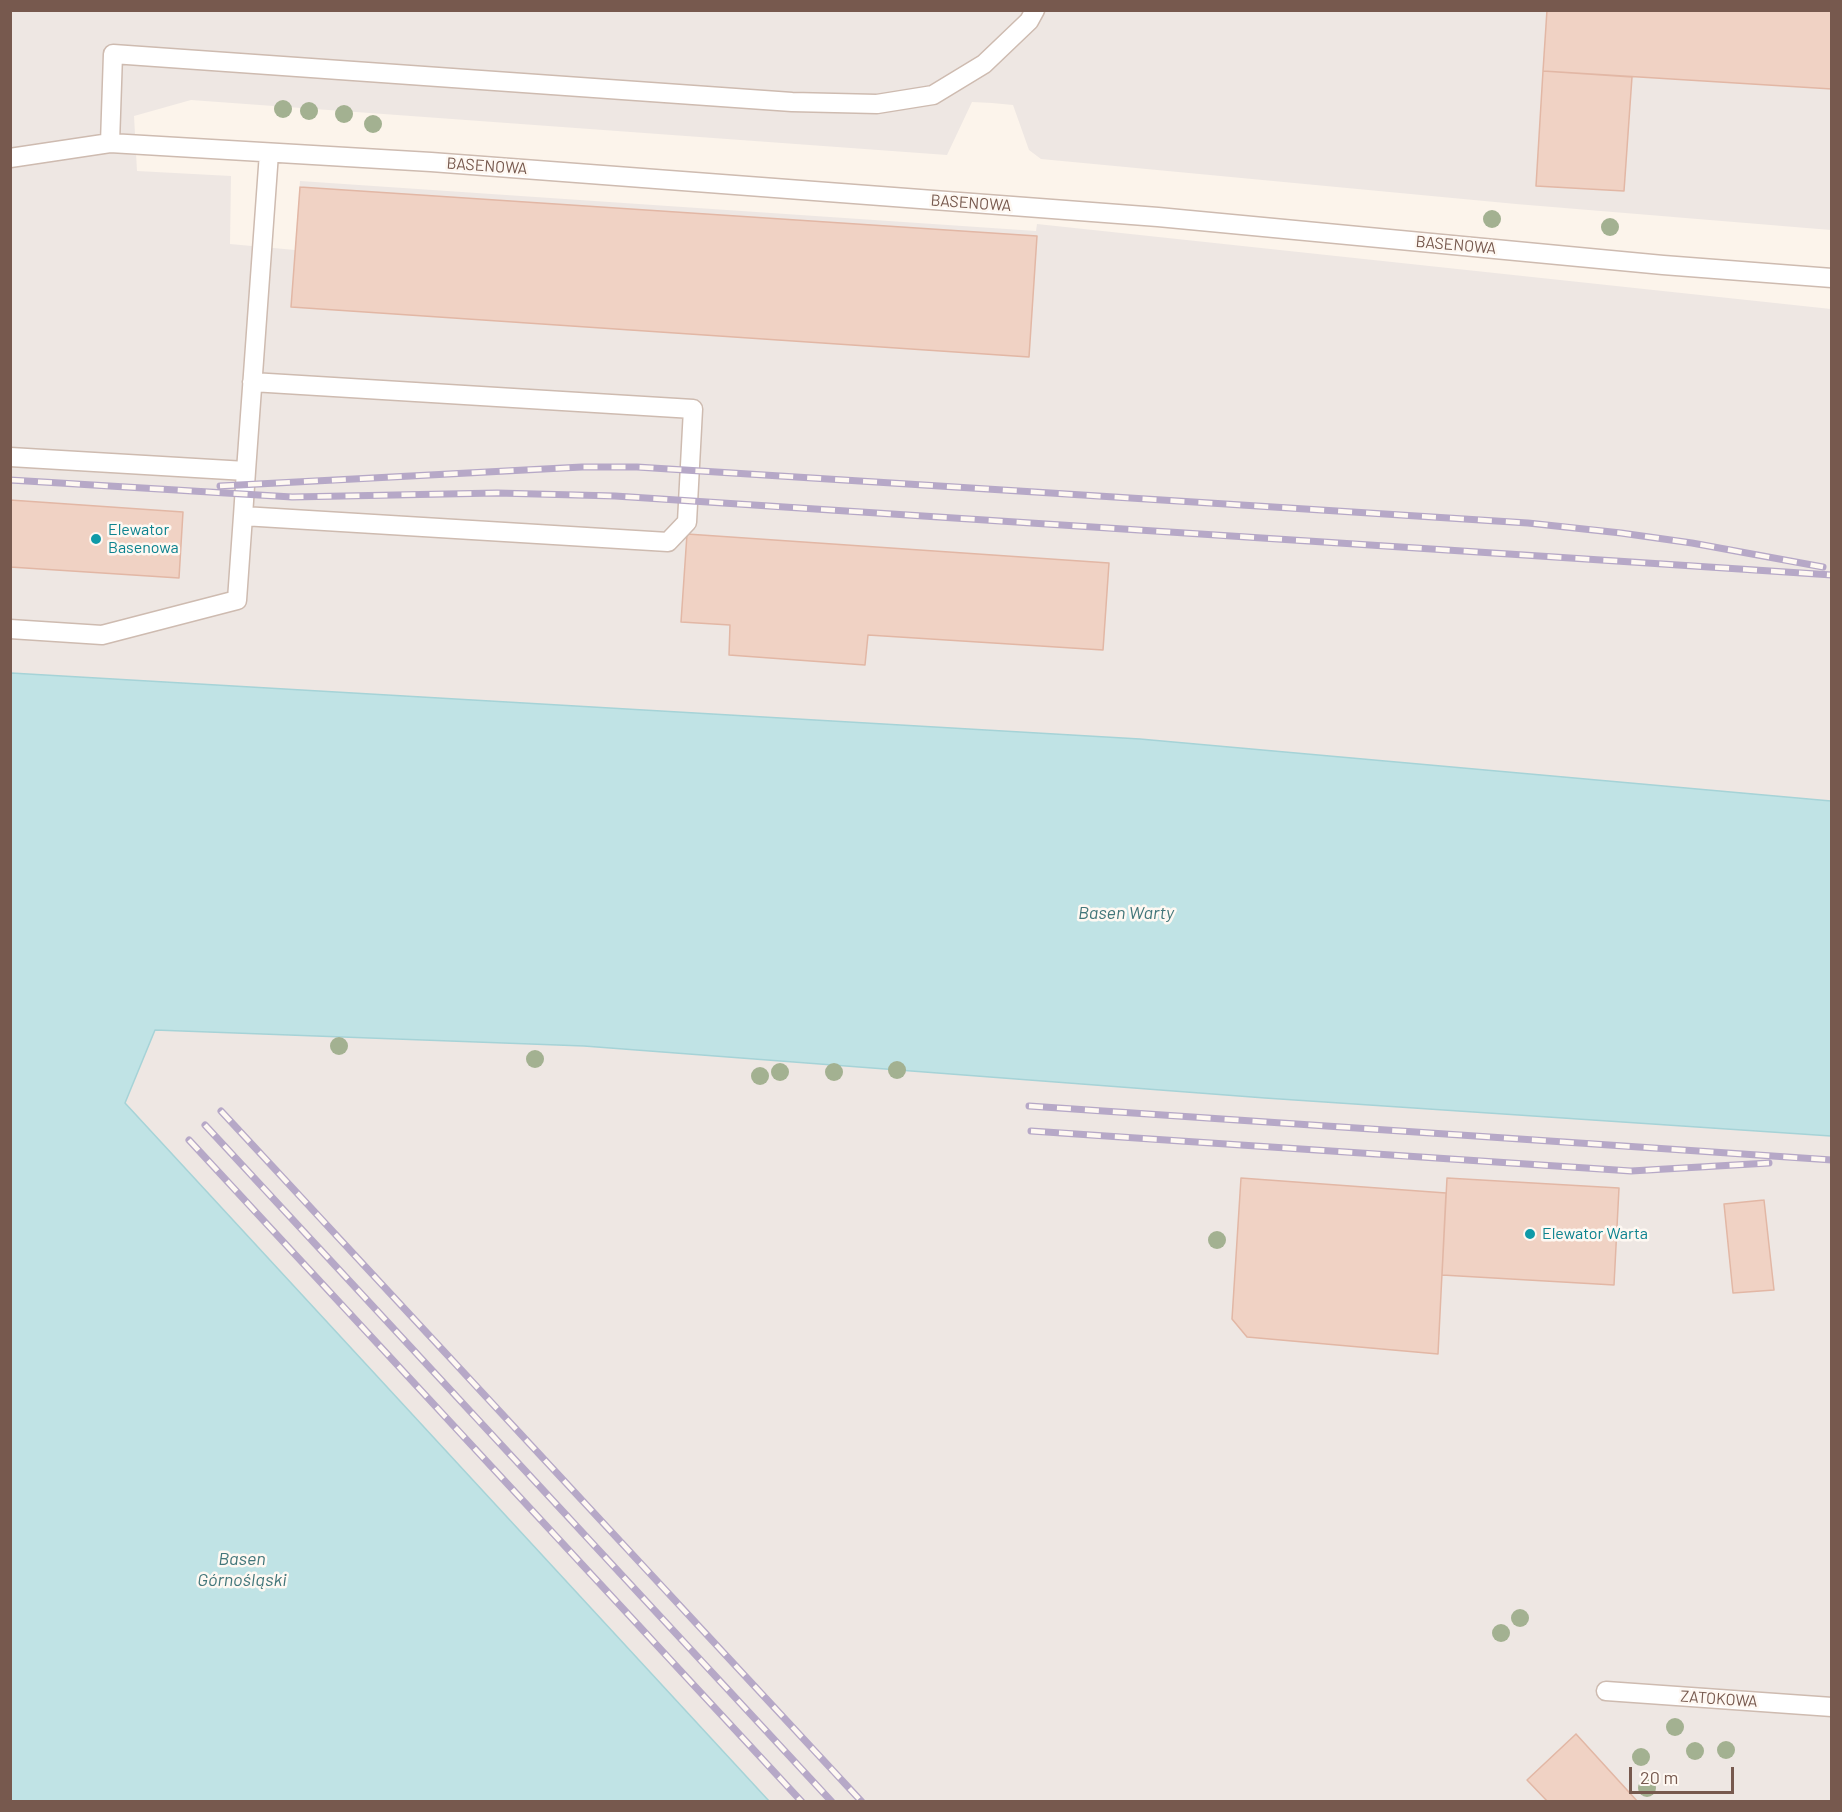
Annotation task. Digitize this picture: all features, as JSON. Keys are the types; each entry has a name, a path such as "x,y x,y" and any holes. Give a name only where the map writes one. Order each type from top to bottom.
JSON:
{"lane":[{"path":"110,143 114,54 780,101 877,104 933,95 984,64 1029,21 1035,10"},
{"name":"BASENOWA","path":"10,158 110,143 431,162 1158,217 1652,264 1832,278"},
{"path":"10,629 102,635 237,600 269,153"},
{"path":"243,516 668,542 687,522 693,409 252,382"},
{"path":"10,457 246,471"},
{"name":"ZATOKOWA","path":"1606,1691 1832,1707"}],"shaded area":[{"path":"10,11 1831,11 1831,230 1516,204 1041,159 1029,150 1013,105 992,103 972,102 947,155 191,100 134,116 137,171 231,176 230,244 295,250 300,181 1036,231 1037,224 1831,309 1831,801 1140,739 11,673"},
{"path":"155,1030 584,1046 1265,1098 1831,1136 1831,1801 769,1801 125,1103"}],"water":[{"name":"Basen Warty","path":"11,673 1140,739 1831,801 1831,1136 1265,1098 584,1046 155,1030 125,1103 769,1801 11,1801"}],"building":[{"path":"1547,10 1832,10 1832,89 1543,71"},
{"path":"1543,71 1632,77 1624,191 1536,186"},
{"path":"300,187 1037,236 1029,357 291,307"},
{"name":"Elewator Basenowa","path":"10,500 183,512 179,578 10,567"},
{"path":"687,534 1109,563 1103,650 868,635 865,665 729,655 730,625 681,622"},
{"path":"1241,1178 1446,1193 1438,1354 1247,1337 1232,1319"},
{"name":"Elewator Warta","path":"1447,1178 1619,1188 1614,1285 1442,1275"},
{"path":"1764,1200 1774,1290 1733,1293 1724,1204"},
{"path":"1576,1734 1638,1802 1548,1802 1527,1780"}],"railway":[{"path":"220,486 582,467 637,467 1528,523 1692,543 1823,567"},
{"path":"10,480 292,497 497,493 615,496 1832,575"},
{"path":"1029,1106 1832,1160"},
{"path":"221,1111 862,1802"},
{"path":"205,1125 832,1802"},
{"path":"1031,1131 1631,1171 1769,1163"},
{"path":"189,1140 802,1802"}],"place":[{"name":"Elewator Basenowa","path":"96,539"},
{"name":"Elewator Warta","path":"1530,1234"}],"water label":[{"name":"Basen Górnośląski","path":"242,1569"}]}
